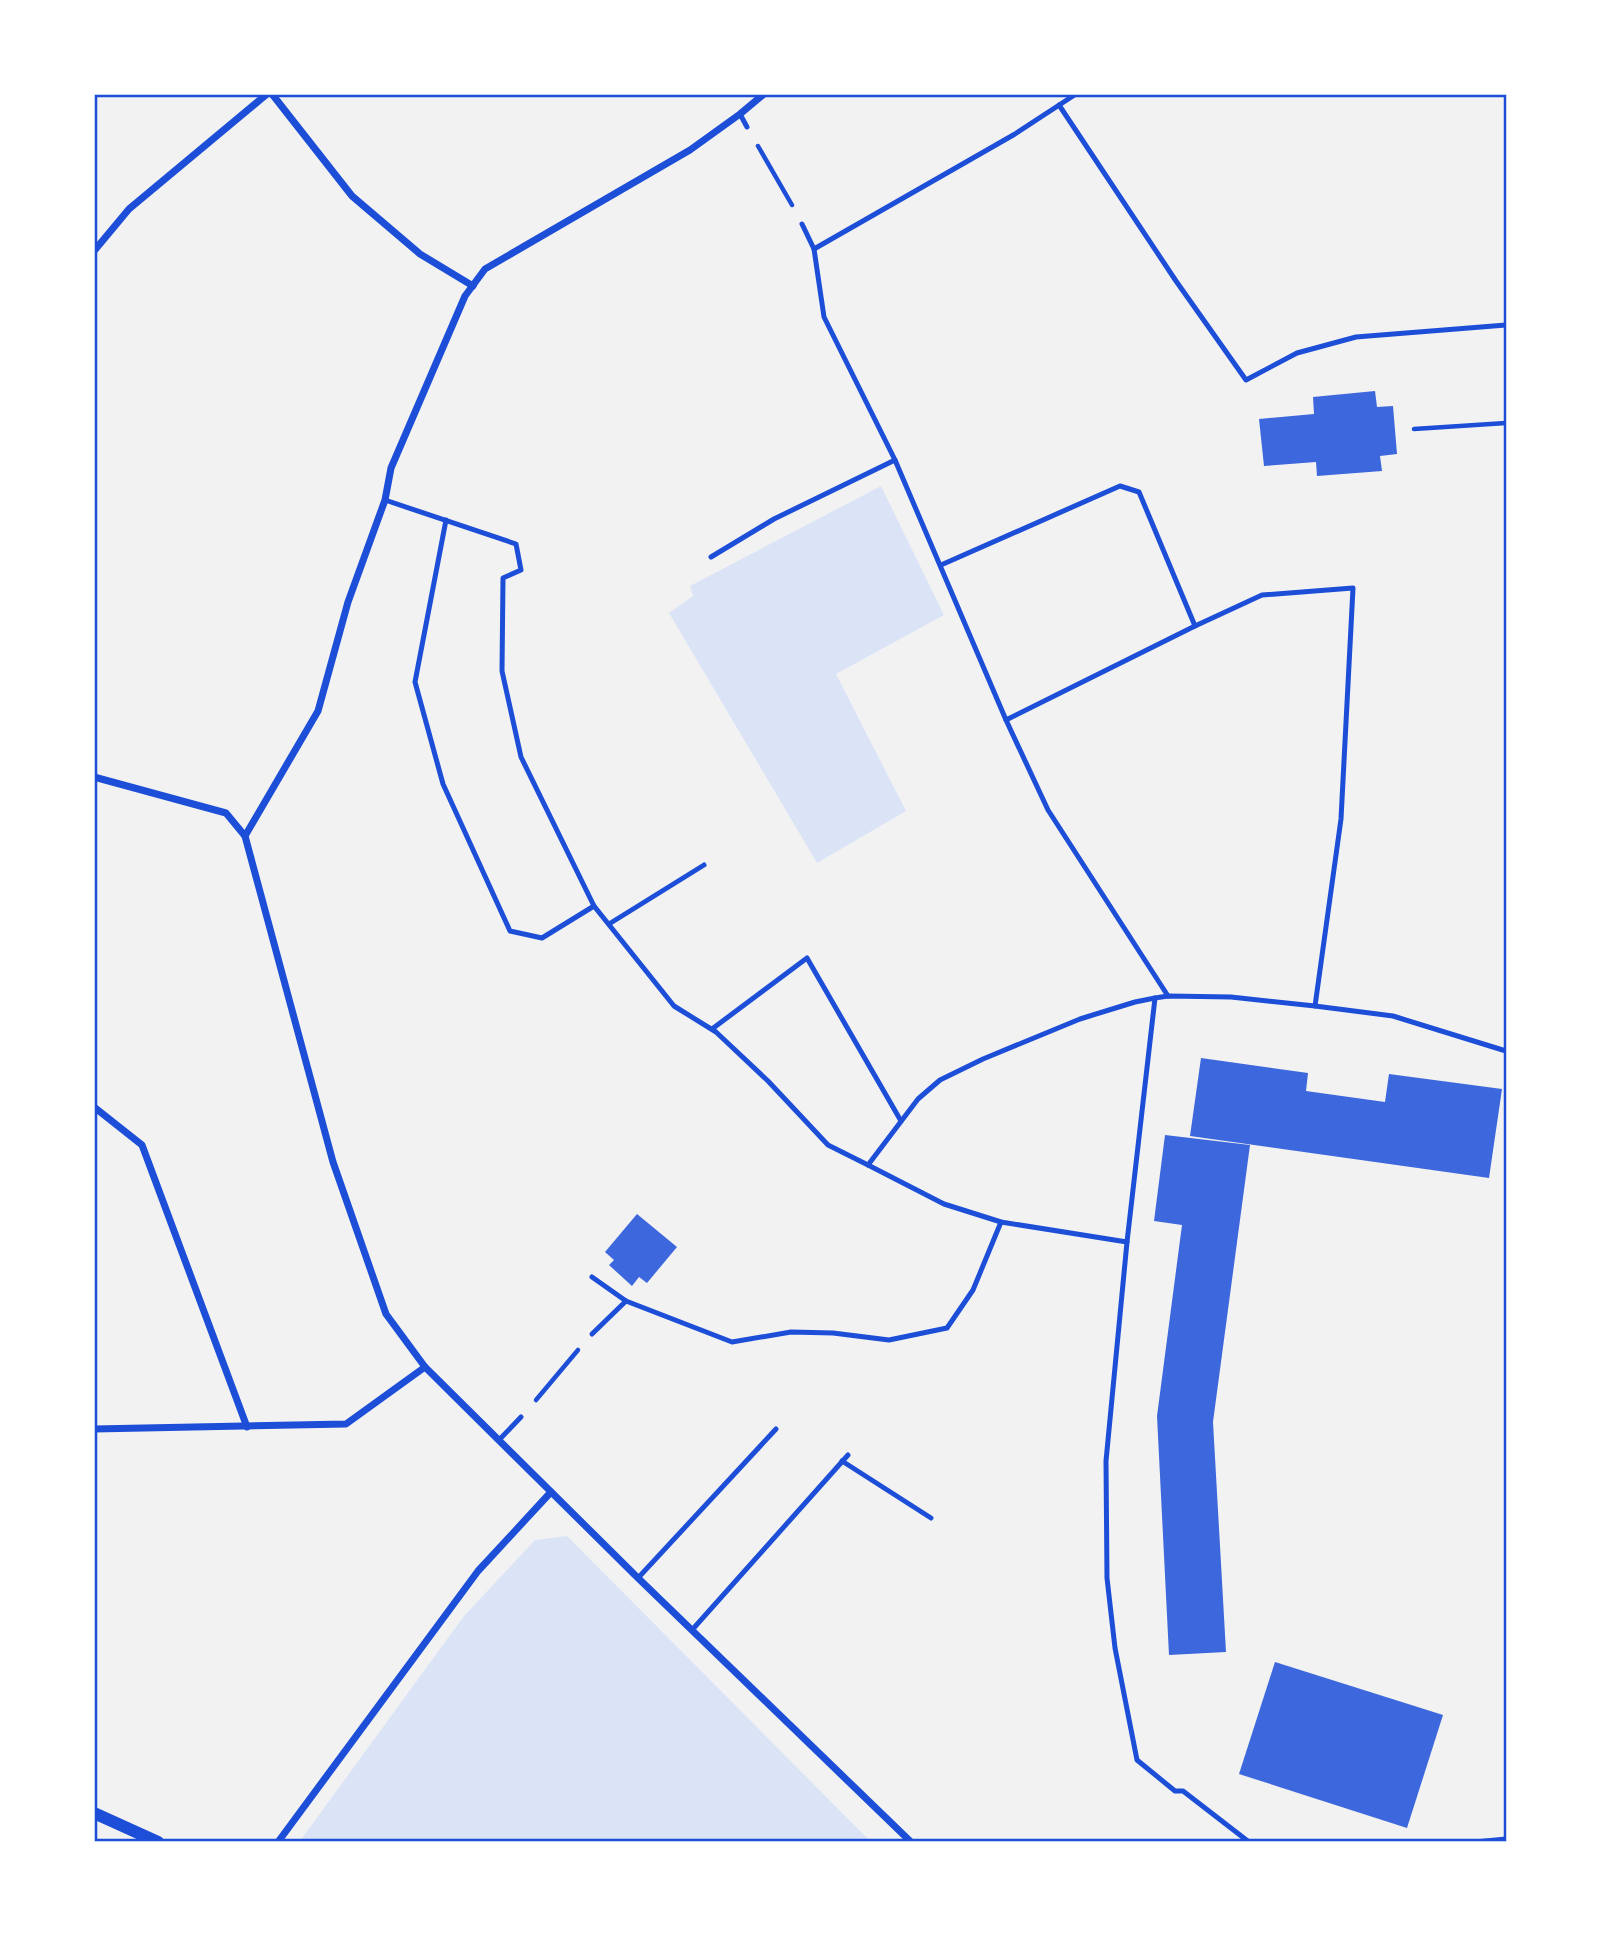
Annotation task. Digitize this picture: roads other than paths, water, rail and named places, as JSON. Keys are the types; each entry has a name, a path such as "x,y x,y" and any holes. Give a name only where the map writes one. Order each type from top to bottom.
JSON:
{"street":[{"path":"94,251 130,209 270,94 352,196 420,254 473,286"},
{"path":"245,836 318,711 348,602 385,500 391,468 465,296 485,268 690,150 764,94"},
{"path":"94,777 226,813 245,836 333,1161 386,1314 425,1367 911,1842"},
{"path":"94,1107 142,1145 247,1427"},
{"path":"94,1429 346,1424 425,1367"},
{"path":"278,1842 478,1571 551,1492"},
{"path":"94,1813 158,1842"}],"lane":[{"path":"814,249 1015,134 1076,94"},
{"path":"1059,105 1176,281 1246,380 1297,353 1356,337 1507,325"},
{"path":"740,114 747,127"},
{"path":"802,224 814,249 824,317 895,460 1006,720 1048,810 1168,996"},
{"path":"711,557 774,519 895,460"},
{"path":"941,565 1120,486 1139,492 1195,626"},
{"path":"385,500 516,544 521,570 503,578 502,671 521,757 594,906 674,1006 712,1029 768,1081 828,1145 944,1204 1001,1222 1127,1242"},
{"path":"446,520 415,682 443,783 510,931 542,938 594,906"},
{"path":"1006,720 1262,595 1353,588 1341,819 1315,1006"},
{"path":"609,925 704,865"},
{"path":"712,1029 807,958 901,1121"},
{"path":"868,1165 918,1099 940,1080 1080,1019 1156,998 1231,998 1393,1016 1507,1051"},
{"path":"1156,998 1127,1242 1106,1461 1107,1578 1115,1648 1137,1760 1175,1791 1183,1791 1250,1842"},
{"path":"592,1277 626,1301 732,1342 791,1332 833,1333 889,1340 947,1328 973,1290 1001,1222"},
{"path":"592,1334 626,1301"},
{"path":"499,1440 521,1417"},
{"path":"638,1578 776,1429"},
{"path":"692,1630 848,1455"},
{"path":"842,1461 931,1518"},
{"path":"1475,1842 1507,1839"}]}
